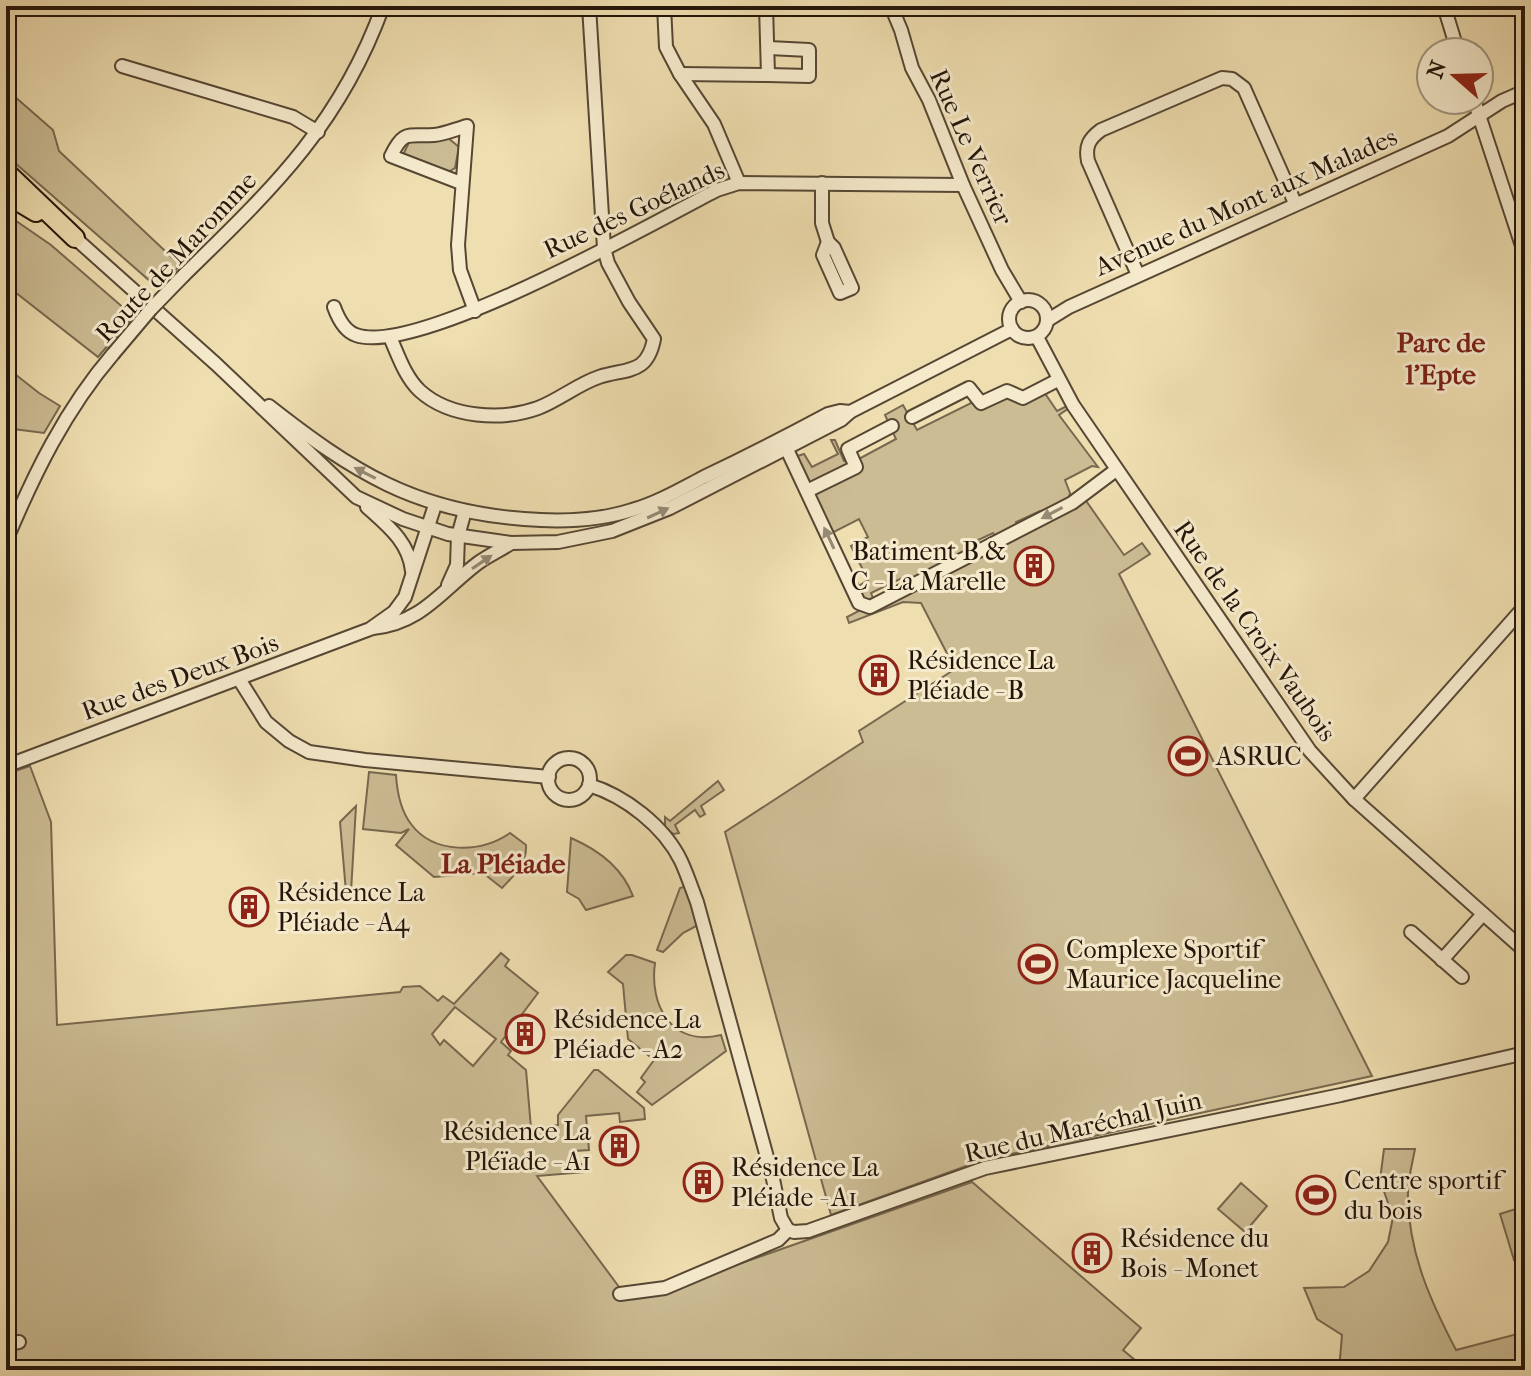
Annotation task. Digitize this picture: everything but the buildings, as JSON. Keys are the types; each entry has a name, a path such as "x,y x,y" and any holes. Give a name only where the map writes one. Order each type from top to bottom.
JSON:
{"highway":[{"path":"6,172 75,238"},
{"path":"6,194 75,238"}],"street":[{"name":"Route de Maromme","path":"6,541 10,521 60,426 151,309 281,178 318,132 365,50 383,6"},
{"path":"390,337 408,375 420,391 442,404 470,413 507,416 539,408 598,377 638,368 651,355 654,339 629,302 608,263 604,248 589,6"},
{"path":"664,6 666,47 680,74 714,124 739,183"},
{"path":"766,6 768,75"},
{"name":"Rue Le Verrier","path":"891,6 912,68 929,100 963,185 1002,270 1021,302"},
{"path":"1444,6 1453,36"},
{"path":"680,74 809,76 809,50 769,48"},
{"path":"122,66 293,117 318,132"},
{"path":"1138,275 1088,161 1088,144 1101,130 1222,78 1232,79 1244,88 1295,203"},
{"name":"Avenue du Mont aux Malades","path":"1046,314 1069,307 1439,140 1502,101 1525,91"},
{"path":"1480,117 1525,255"},
{"path":"461,183 391,156 398,141 408,134 435,135 467,126 461,183 460,270 475,311"},
{"name":"Rue des Goélands","path":"334,307 340,322 356,335 390,337 475,311 717,190 739,183 963,185"},
{"path":"822,183 822,223 828,242"},
{"path":"75,238 216,364 404,543 410,555 413,578"},
{"path":"1021,302 1036,302 1046,314 1046,328 1037,337 1025,339 1012,329 1009,322 1010,312 1021,302"},
{"path":"356,497 428,528 458,536 511,543 584,538 647,518 785,446 828,414 850,412 1012,329"},
{"name":"Rue de la Croix Vaubois","path":"1037,337 1058,380 1116,470 1310,751 1354,799 1525,951"},
{"path":"216,364 334,456 410,496 435,505 493,517 547,521 588,519 625,512 785,446"},
{"path":"912,417 969,388 981,403 1007,391 1023,398 1058,380"},
{"path":"807,491 856,467 848,449 892,426"},
{"path":"785,446 859,603 870,607 1072,503 1116,470"},
{"name":"Rue des Deux Bois","path":"370,629 394,612 405,597 435,505"},
{"path":"444,593 457,565 458,536 465,511"},
{"name":"Rue des Deux Bois","path":"6,766 370,629 385,627 416,615 478,563 511,543"},
{"path":"1354,799 1525,606"},
{"path":"239,679 266,722 289,741 309,752 377,762 549,777"},
{"path":"573,759 585,766 589,785 582,795 564,799 554,794 549,777 551,770 560,761 573,759"},
{"path":"589,785 612,793 630,804 652,824 680,859 697,902 781,1218 788,1230"},
{"path":"1442,960 1483,914"},
{"path":"1411,932 1462,977"},
{"name":"Rue du Maréchal Juin","path":"620,1294 675,1285 778,1240 788,1230 808,1231 985,1168 1368,1089 1525,1053"}],"shaded area":[{"path":"6,89 53,130 59,151 180,265 159,289 6,155"},
{"path":"448,138 459,147 455,168 448,172 407,157 404,153 410,140"},
{"path":"6,214 51,245 133,316 98,357 6,285"},
{"path":"6,367 60,406 44,433 6,428"},
{"path":"1042,389 1057,411 1067,406 1069,408 1059,415 1098,467 1092,466 1065,480 1069,499 1042,514 1040,511 1016,522 1018,527 996,537 993,533 978,540 979,545 908,580 906,576 871,593 873,598 868,600 860,595 857,587 868,580 851,546 868,537 859,519 830,534 791,458 804,454 812,467 838,454 831,440 835,440 844,461 857,460 896,439 885,415 903,405 917,430 975,401"},
{"name":"Complexe Sportif Maurice Jacqueline","path":"1082,495 1124,555 1142,543 1150,554 1119,574 1372,1076 983,1160 831,1215 725,832 863,742 859,731 955,669 921,603 903,602 849,623 847,617"},
{"path":"30,766 51,822 57,1025 400,992 403,987 420,986 438,1001 443,996 454,1004 501,953 509,960 505,966 538,993 501,1042 511,1051 508,1055 526,1070 531,1128 543,1128 547,1134 548,1126 558,1125 558,1115 594,1070 598,1070 644,1108 645,1119 620,1122 619,1113 586,1116 589,1150 575,1151 576,1164 583,1164 584,1172 537,1176 622,1291 702,1277 972,1182 1141,1328 1123,1350 1147,1370 6,1370 6,774","holes":["455,1007 496,1039 473,1066 444,1040 440,1045 432,1034"]},
{"path":"369,772 396,775 400,801 408,819 432,841 458,848 472,847 498,840 510,833 526,845 519,869 502,888 483,873 434,877 396,845 409,829 401,833 363,829"},
{"path":"718,781 724,790 701,806 705,814 700,817 695,810 675,825 679,833 665,829 665,817 670,821"},
{"path":"356,806 351,892 346,892 340,822"},
{"path":"571,838 591,848 616,868 633,896 586,910 579,899 567,892"},
{"path":"687,886 698,925 683,933 663,952 657,950 680,888"},
{"path":"626,955 655,963 656,994 667,1020 689,1035 721,1035 726,1051 652,1105 637,1092 645,1082 641,1078 654,1060 628,1039 623,984 608,972"},
{"path":"1384,1149 1415,1149 1408,1192 1412,1239 1430,1296 1456,1350 1525,1332 1525,1370 1339,1370 1342,1335 1317,1319 1304,1288 1344,1287 1369,1271 1388,1242 1393,1217 1380,1180"},
{"path":"1241,1183 1267,1206 1245,1232 1218,1209"},
{"path":"1525,1206 1525,1257 1514,1260 1500,1214"}],"place":[{"name":"Batiment B & C - La Marelle","path":"1034,566"},
{"name":"Résidence La Pléiade - B","path":"879,675"},
{"name":"ASRUC","path":"1188,756"},
{"name":"Résidence La Pléiade - A4","path":"249,907"},
{"name":"Complexe Sportif Maurice Jacqueline","path":"1038,964"},
{"name":"Résidence La Pléiade - A2","path":"525,1034"},
{"name":"Résidence La Pléïade - A1","path":"619,1146"},
{"name":"Résidence La Pléiade - A1","path":"703,1182"},
{"name":"Centre sportif du bois","path":"1316,1195"},
{"name":"Résidence du Bois - Monet","path":"1092,1253"}],"district":[{"name":"Parc de l'Epte","path":"1441,358"},
{"name":"La Pléiade","path":"503,863"}]}
